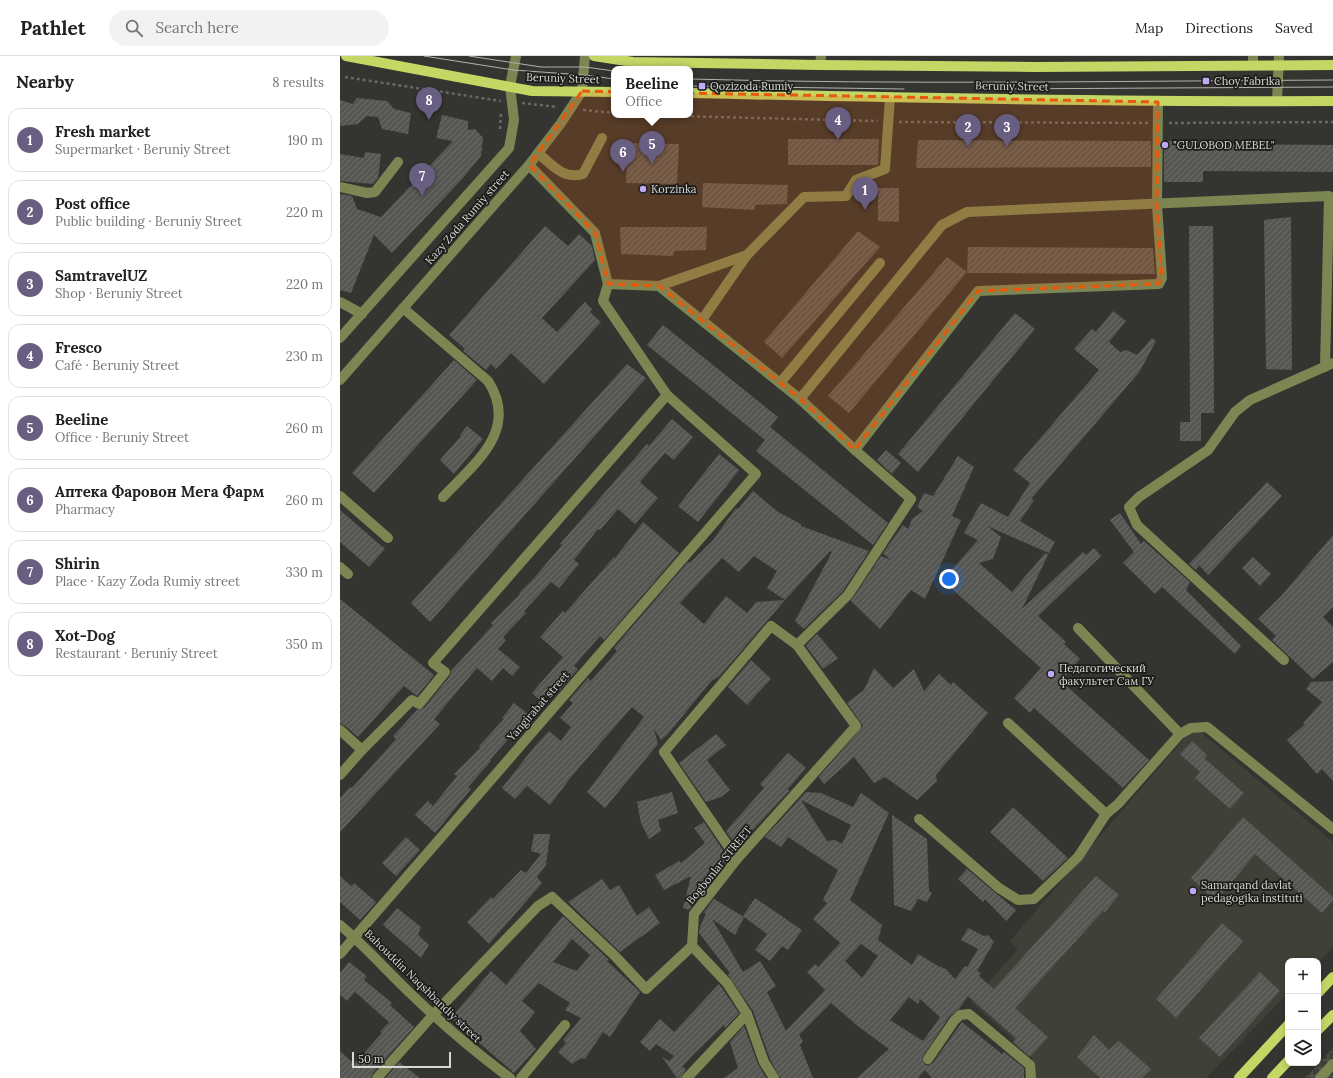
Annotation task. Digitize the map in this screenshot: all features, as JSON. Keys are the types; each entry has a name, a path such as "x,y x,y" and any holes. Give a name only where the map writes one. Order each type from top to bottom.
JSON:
{"main road":[{"name":"Beruniy Street","path":"346,56 532,91 611,92"},
{"name":"Beruniy Street","path":"594,56 632,62 820,60 1035,67 1253,60 1278,60 1333,65"},
{"name":"Beruniy Street","path":"693,93 1034,98 1158,102 1333,101"},
{"path":"1321,990 1333,977"},
{"path":"1321,1027 1333,1015"},
{"path":"1239,1078 1285,1028"},
{"path":"1272,1078 1285,1064"}],"street":[{"name":"Kazy Zoda Rumiy street","path":"340,338 509,148 514,120 510,86 516,56"},
{"name":"Kazy Zoda Rumiy street","path":"340,380 529,166 561,123 582,91 586,56"},
{"path":"1277,101 1278,60"},
{"path":"702,320 747,255 804,197 846,196 856,180 885,169 890,97"},
{"path":"855,450 978,291 1159,284 1162,278 1157,205 1158,102"},
{"path":"538,153 563,174 575,177 583,174 602,138"},
{"path":"340,187 367,193 375,192 398,162"},
{"path":"340,954 756,474 667,395 603,301 608,284 595,233 529,166"},
{"path":"800,399 942,225 967,212 1157,205 1329,196 1329,365 1250,400 1235,412 1208,450 1139,497 1129,507 1137,525 1284,660"},
{"path":"608,284 659,286 747,255"},
{"path":"780,383 880,263"},
{"path":"659,286 800,399 911,499 848,595 797,645 771,626 664,752 737,858"},
{"path":"340,302 362,314"},
{"path":"404,308 488,381 495,391 498,403 497,430 488,450 443,497"},
{"path":"340,775 362,750 412,700 419,704 445,672 433,663 667,395"},
{"path":"340,496 388,538"},
{"path":"1078,628 1180,734"},
{"name":"Bogbonlar STREET","path":"692,946 694,914 737,858 856,726 797,645"},
{"path":"1008,723 1106,814"},
{"path":"919,819 999,888 1018,900 1034,899 1078,857 1106,814 1118,804 1180,734 1191,728 1208,727 1333,829"},
{"path":"340,730 362,750"},
{"path":"378,1078 433,1015 538,906 552,897 614,955 646,988 692,946 727,983 747,1014 764,1062 774,1078"},
{"name":"Bahouddin Naqshbandiy street","path":"340,926 354,937 433,1015 473,1051 510,1078"},
{"path":"687,1078 747,1014"},
{"path":"928,1059 954,1021 960,1015 969,1014 1030,1065 1031,1078"},
{"path":"521,1078 565,1025"},
{"path":"1320,1078 1333,1064"}],"path":[{"path":"345,77 501,101 500,131"},
{"path":"693,116 888,121 1158,123 1333,122"}],"highlighted area":[{"path":"582,91 1158,102 1157,205 1162,278 1159,284 978,291 855,450 800,399 659,286 608,284 595,233 529,165"}],"shaded area":[{"name":"Samarqand davlat pedagogika instituti","path":"1200,732 1333,842 1333,947 1321,960 1321,958 1285,958 1285,996 1206,1078 1033,1078 1032,1056 971,1002 1018,949 1010,941 1188,734"},
{"path":"1333,1048 1333,1078 1305,1078 1316,1066 1321,1066 1321,1061"}],"building":[{"path":"357,98 387,101 394,109 411,113 408,134 382,129 378,117 367,116 358,124 340,126 340,100 353,104"},
{"path":"442,115 468,121 468,130 475,129 483,138 481,156 463,178 392,253 374,235 351,293 340,290 340,194 352,196 357,209 381,217 453,141 436,138"},
{"path":"788,139 879,139 878,165 788,165"},
{"path":"918,140 1151,141 1151,167 916,168"},
{"path":"1164,141 1202,141 1202,144 1333,145 1333,172 1203,171 1203,182 1164,182"},
{"path":"627,143 679,144 677,184 626,183"},
{"path":"365,152 381,154 378,178 373,184 340,181 340,154 364,158"},
{"path":"703,183 788,185 787,204 755,205 755,210 702,207"},
{"path":"878,188 899,188 899,222 878,221"},
{"path":"1291,217 1292,370 1266,369 1264,220"},
{"path":"545,226 568,246 579,234 592,246 595,260 542,318 557,332 585,302 592,309 590,312 601,322 544,384 511,353 496,369 491,364 486,370 463,351 465,349 449,335"},
{"path":"1189,226 1213,226 1214,413 1201,413 1201,441 1180,441 1180,422 1190,422"},
{"path":"620,227 707,227 706,250 674,251 673,256 621,254"},
{"path":"858,231 880,247 782,358 764,342"},
{"path":"968,247 1153,248 1155,274 967,273"},
{"path":"947,257 967,272 849,413 828,396"},
{"path":"1113,311 1126,321 1109,342 1120,352 1127,350 1137,355 1152,338 1156,341 1140,371 1031,499 1034,500 1020,521 1055,542 1049,553 987,526 1001,537 993,559 979,563 1012,592 1045,553 1048,555 1022,609 1083,552 1086,555 1094,548 1101,556 1038,616 1066,642 1064,644 1080,659 1061,681 1149,760 1123,788 1034,708 1030,713 1014,698 1041,668 951,588 941,582 978,540 964,533 981,503 1008,517 1030,483 1013,470 1099,370 1074,349 1092,329 1096,332"},
{"path":"1015,313 1035,329 918,472 898,454"},
{"path":"663,325 778,417 770,427 888,523 873,545 756,451 765,440 647,345"},
{"path":"454,360 477,380 374,493 352,473"},
{"path":"627,364 646,378 430,622 411,603"},
{"path":"672,419 693,437 674,460 665,453 640,482 658,498 635,524 618,509 600,530 598,529 574,560 579,564 559,588 551,582 524,611 526,613 503,637 506,640 498,649 520,667 512,676 503,668 492,681 477,668 434,719 440,724 340,832 340,798 350,787 352,788 396,739 393,736 417,710 424,708 450,676 451,671 493,625 491,623 520,594 519,593 562,545 560,544 647,444 649,446"},
{"path":"467,426 483,439 454,474 440,460 461,436 460,435"},
{"path":"886,450 901,463 892,474 877,460"},
{"path":"719,454 739,470 698,522 678,506"},
{"path":"958,456 974,467 952,516 961,520 925,599 911,590 880,629 851,601 881,556 891,560 883,553 903,525 908,529 912,519 923,511 917,507 924,493 933,496"},
{"path":"1267,482 1282,496 1208,575 1199,565 1196,570 1189,564"},
{"path":"753,491 778,512 801,524 801,526 869,551 843,591 804,629 795,621 832,552 830,551 785,600 718,678 713,679 667,735 661,740 654,729 658,744 605,808 587,792 644,717 632,707 571,777 550,805 527,786 515,799 502,788 535,746 549,731 561,741 571,727 560,718 573,703 569,700 588,678 591,681 617,651 614,648 688,562 690,563 713,540 736,508 738,509","holes":["754,556 777,571 767,588 785,600 756,602 747,613 726,596 704,624 680,603 722,558 739,572"]},
{"path":"340,510 385,549 369,567 340,542"},
{"path":"1120,513 1141,544 1144,541 1190,582 1186,590 1241,646 1235,654 1162,587 1155,594 1123,563 1134,552 1110,520"},
{"path":"643,522 679,553 604,640 600,636 574,666 578,669 559,691 556,693 552,690 542,702 532,693 563,657 540,637 563,611 565,613 614,557 615,558"},
{"path":"1333,535 1333,607 1323,617 1333,627 1333,662 1313,679 1272,640 1276,636 1258,619 1282,595"},
{"path":"1253,557 1271,574 1260,586 1242,568"},
{"path":"340,599 434,675 417,696 404,686 358,737 344,725 340,724"},
{"path":"817,634 838,658 823,669 806,646"},
{"path":"751,660 771,679 747,705 728,687"},
{"path":"874,668 893,688 914,669 924,691 939,674 951,685 953,682 988,713 936,775 937,781 917,800 885,777 874,783 854,757 824,784 819,777 863,726 847,703 864,690"},
{"path":"1333,681 1333,781 1322,769 1317,774 1287,740 1305,724 1303,723 1322,702 1306,689 1311,682"},
{"path":"514,703 529,715 468,787 471,789 435,833 415,815 428,801 433,806 457,776 454,774 480,748 479,746 504,719 502,718"},
{"path":"716,734 726,745 707,760 730,790 721,797 706,802 679,763"},
{"path":"1192,741 1207,755 1204,758 1244,793 1230,809 1195,778 1200,772 1180,754"},
{"path":"788,753 806,768 787,790 790,790 737,847 726,831 764,788 760,784"},
{"path":"672,792 678,813 658,820 661,831 649,839 641,823 637,802"},
{"path":"806,792 821,793 853,807 861,793 889,813 850,900 882,925 878,940 912,965 918,954 946,969 955,979 965,966 967,967 978,949 961,940 968,928 984,936 988,935 994,942 977,971 981,973 979,976 994,989 1096,876 1119,895 1105,912 1103,911 1015,1008 1048,1037 1030,1057 1013,1042 1016,1038 968,996 959,1009 949,1017 922,1058 925,1065 933,1063 962,1022 1002,1054 1004,1052 1024,1068 1024,1078 932,1078 925,1070 918,1078 857,1078 889,1049 859,1027 831,1003 799,1035 803,1041 800,1045 813,1078 780,1078 770,1059 753,1011 728,975 730,973 699,933 706,913 703,913 714,899 744,917 735,935 712,919 743,972 760,961 776,986 767,992 786,1031 825,990 807,972 815,964 818,967 840,943 813,919 827,903 823,900 838,870 788,837 781,847 765,837","holes":["801,800 851,825 842,844 835,840 827,841","861,944 878,956 862,978 845,961","909,997 918,1004 920,999 940,1017 923,1041 890,1020"]},
{"path":"1013,807 1068,858 1043,881 990,832"},
{"path":"892,815 927,839 929,891 932,893 927,902 918,899 911,911 894,905"},
{"path":"1243,817 1333,897 1333,900 1322,913 1255,854 1216,901 1191,878"},
{"path":"704,822 728,858 712,875 713,877 689,910 683,908 691,876 664,890 655,875 679,861 681,863 705,843 694,828"},
{"path":"534,834 550,834 546,865 537,877 542,883 489,944 467,922 491,897 493,899 521,870 526,873 541,854 531,851"},
{"path":"406,837 420,850 396,876 382,863"},
{"path":"967,869 1016,910 1006,921 985,899 983,902 958,879"},
{"path":"340,876 351,886 354,883 376,902 360,920 340,902"},
{"path":"602,879 610,890 619,885 637,916 649,907 660,923 620,952 568,902"},
{"path":"755,898 802,930 788,950 782,946 770,961 755,950 767,934 743,916"},
{"path":"397,908 421,927 418,935 429,945 421,958 383,925"},
{"path":"563,916 640,992 610,1037 603,1032 585,1059 581,1058 572,1064 558,1052 566,1043 563,1040 581,1018 565,1010 570,1003 539,983 522,1001 535,1012 520,1031 536,1049 514,1073 476,1040 478,1038 451,1018 491,971 506,985","holes":["572,939 590,955 577,971 553,962"]},
{"path":"1222,923 1243,941 1176,1018 1156,999"},
{"path":"349,962 367,976 364,980 392,1003 390,1005 414,1027 372,1074 371,1078 340,1078 340,1051 354,1064 382,1033 380,1032 389,1022 355,992 347,1001 340,995 340,973"},
{"path":"1260,972 1280,991 1220,1057 1199,1038"},
{"path":"719,984 739,1013 725,1028 724,1025 695,1053 682,1067 686,1069 681,1078 677,1078 662,1057 669,1061 674,1056 656,1044 650,1051 640,1042 660,1019 674,1032"},
{"path":"744,1026 758,1064 766,1078 724,1078 738,1068 730,1042"},
{"path":"1094,1035 1109,1050 1119,1041 1151,1069 1142,1078 1100,1078 1077,1057"},
{"path":"399,1062 420,1078 386,1078"}],"tram line":[{"path":"424,56 513,70 584,75 611,79"},
{"path":"469,56 541,67 585,67 611,71"},
{"path":"693,79 851,82 1333,80"},
{"path":"693,86 904,89"},
{"path":"996,89 1333,87"}],"place":[{"name":"Choy Fabrika","path":"1206,81"},
{"name":"Qozizoda Rumiy","path":"702,86"},
{"name":"Xot-Dog","path":"429,120"},
{"name":"Fresco","path":"838,140"},
{"name":"\"GULOBOD MEBEL\"","path":"1165,145"},
{"name":"Post office","path":"968,147"},
{"name":"SamtravelUZ","path":"1007,147"},
{"name":"Beeline","path":"652,164"},
{"name":"Аптека Фаровон Мега Фарм","path":"623,172"},
{"name":"Korzinka","path":"643,189"},
{"name":"Shirin","path":"422,196"},
{"name":"Fresh market","path":"865,210"},
{"name":"Педагогический факультет Сам ГУ","path":"1051,674"},
{"name":"Samarqand davlat pedagogika instituti","path":"1193,891"}]}
